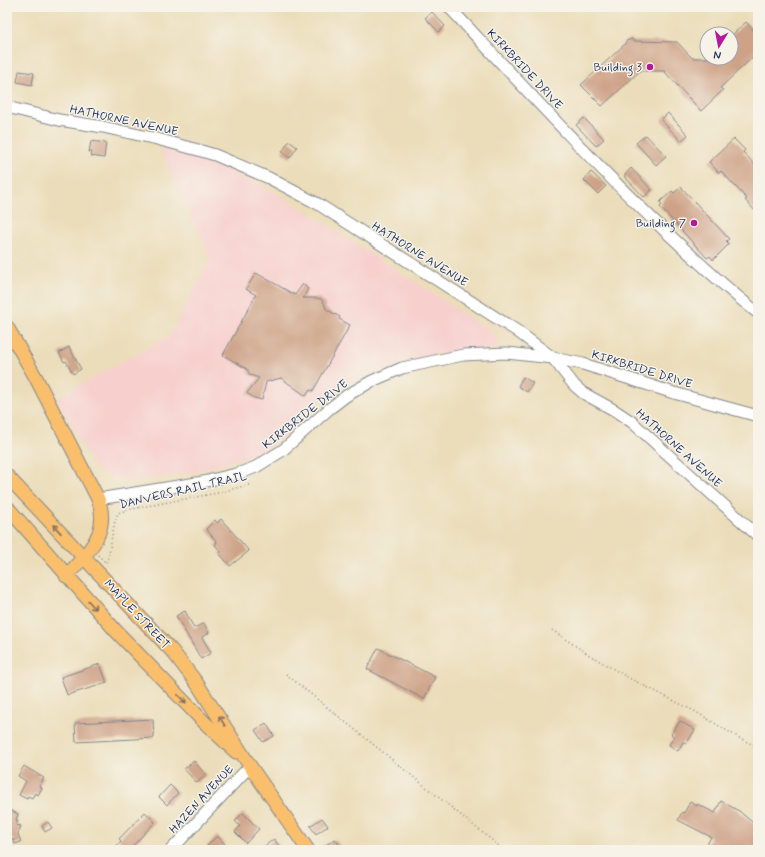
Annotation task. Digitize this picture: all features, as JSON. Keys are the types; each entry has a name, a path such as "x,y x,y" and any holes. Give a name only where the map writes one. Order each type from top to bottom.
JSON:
{"main road":[{"path":"7,326 98,499 102,511 102,522 99,534 88,553 66,576"},
{"name":"MAPLE STREET","path":"7,476 88,553 173,652 207,699 250,766 308,850"},
{"name":"MAPLE STREET","path":"7,507 116,632 203,721 250,766"}],"street":[{"name":"KIRKBRIDE DRIVE","path":"448,7 631,199 724,286 758,313"},
{"name":"HATHORNE AVENUE","path":"7,108 59,120 103,127 157,139 215,155 269,178 318,204 517,331 553,358 574,385 583,393 632,422 758,536"},
{"name":"KIRKBRIDE DRIVE","path":"98,499 216,480 256,467 291,444 329,409 346,396 372,381 402,368 463,355 506,353 553,358 583,364 674,393 758,416"},
{"name":"HAZEN AVENUE","path":"171,850 250,766"}],"path":[{"name":"DANVERS RAIL TRAIL","path":"88,553 106,563 110,552 115,522 118,514 126,510 217,493 252,484"},
{"path":"552,630 586,653 628,678 696,712 741,739 758,747"},
{"path":"286,674 504,850"}],"shaded area":[{"path":"159,148 229,171 272,191 312,215 490,331 497,339 497,347 491,349 430,355 366,376 341,388 320,401 307,412 293,428 274,444 249,456 194,472 134,481 117,479 103,474 93,466 57,398 169,336 211,258"}],"building":[{"path":"432,12 445,26 439,32 425,18"},
{"name":"Building 3","path":"746,22 758,35 758,52 720,88 723,90 701,111 664,71 640,71 602,106 581,85 626,43 626,41 632,39 633,41 677,42 692,58 699,58 699,66 739,66 739,29"},
{"path":"19,71 34,73 32,85 17,82"},
{"path":"668,113 688,135 681,141 661,120"},
{"path":"584,118 604,139 596,146 576,125"},
{"path":"646,135 666,156 656,165 636,143"},
{"path":"734,139 745,150 743,152 758,168 758,214 745,200 747,199 721,171 719,173 709,162"},
{"path":"91,141 106,143 104,158 91,156 92,152 89,152"},
{"path":"289,141 297,147 290,158 282,152"},
{"path":"631,168 652,190 644,197 624,176"},
{"path":"591,172 606,186 598,194 584,180"},
{"name":"Building 7","path":"681,187 729,239 726,241 729,244 713,260 710,256 707,258 660,207 662,205 660,202 672,191 674,193"},
{"path":"256,273 295,295 303,284 308,289 303,298 321,299 326,309 350,325 313,391 310,390 306,396 281,378 266,382 262,400 254,398 247,393 259,378 250,375 247,369 223,355 256,295 246,289"},
{"path":"69,347 81,369 73,374 66,361 64,362 59,353"},
{"path":"523,377 533,383 527,392 518,386"},
{"path":"221,519 249,551 230,566 219,553 221,552 215,545 217,542 206,529 215,520 217,523"},
{"path":"185,611 194,628 204,623 209,633 202,637 211,653 201,659 176,616"},
{"path":"378,648 435,677 424,699 367,669"},
{"path":"100,664 107,683 67,695 61,677"},
{"path":"153,719 154,738 76,742 75,723"},
{"path":"680,721 695,730 686,744 683,742 678,751 669,745 674,737 671,734"},
{"path":"266,723 274,736 263,742 255,730"},
{"path":"194,761 206,775 197,783 184,769"},
{"path":"24,766 44,778 39,786 42,788 38,795 35,793 32,798 28,796 27,799 19,795 26,781 18,776"},
{"path":"170,785 178,793 167,805 159,797"},
{"path":"721,801 739,811 757,826 754,833 758,835 758,850 704,850 711,837 678,820 690,802 715,813"},
{"path":"7,809 18,814 16,820 18,821 16,825 21,826 18,834 21,842 15,844 13,839 7,837"},
{"path":"145,812 155,822 129,850 113,850 121,841 119,839"},
{"path":"243,813 259,829 246,843 235,832 240,826 235,821"},
{"path":"322,818 328,826 316,834 310,826"},
{"path":"48,822 52,828 45,832 42,826"},
{"path":"217,836 225,844 219,850 210,850 207,846"},
{"path":"274,839 282,850 259,850"},
{"path":"335,839 343,850 318,850"}],"place":[{"name":"Building 3","path":"650,67"},
{"name":"Building 7","path":"694,223"}]}
